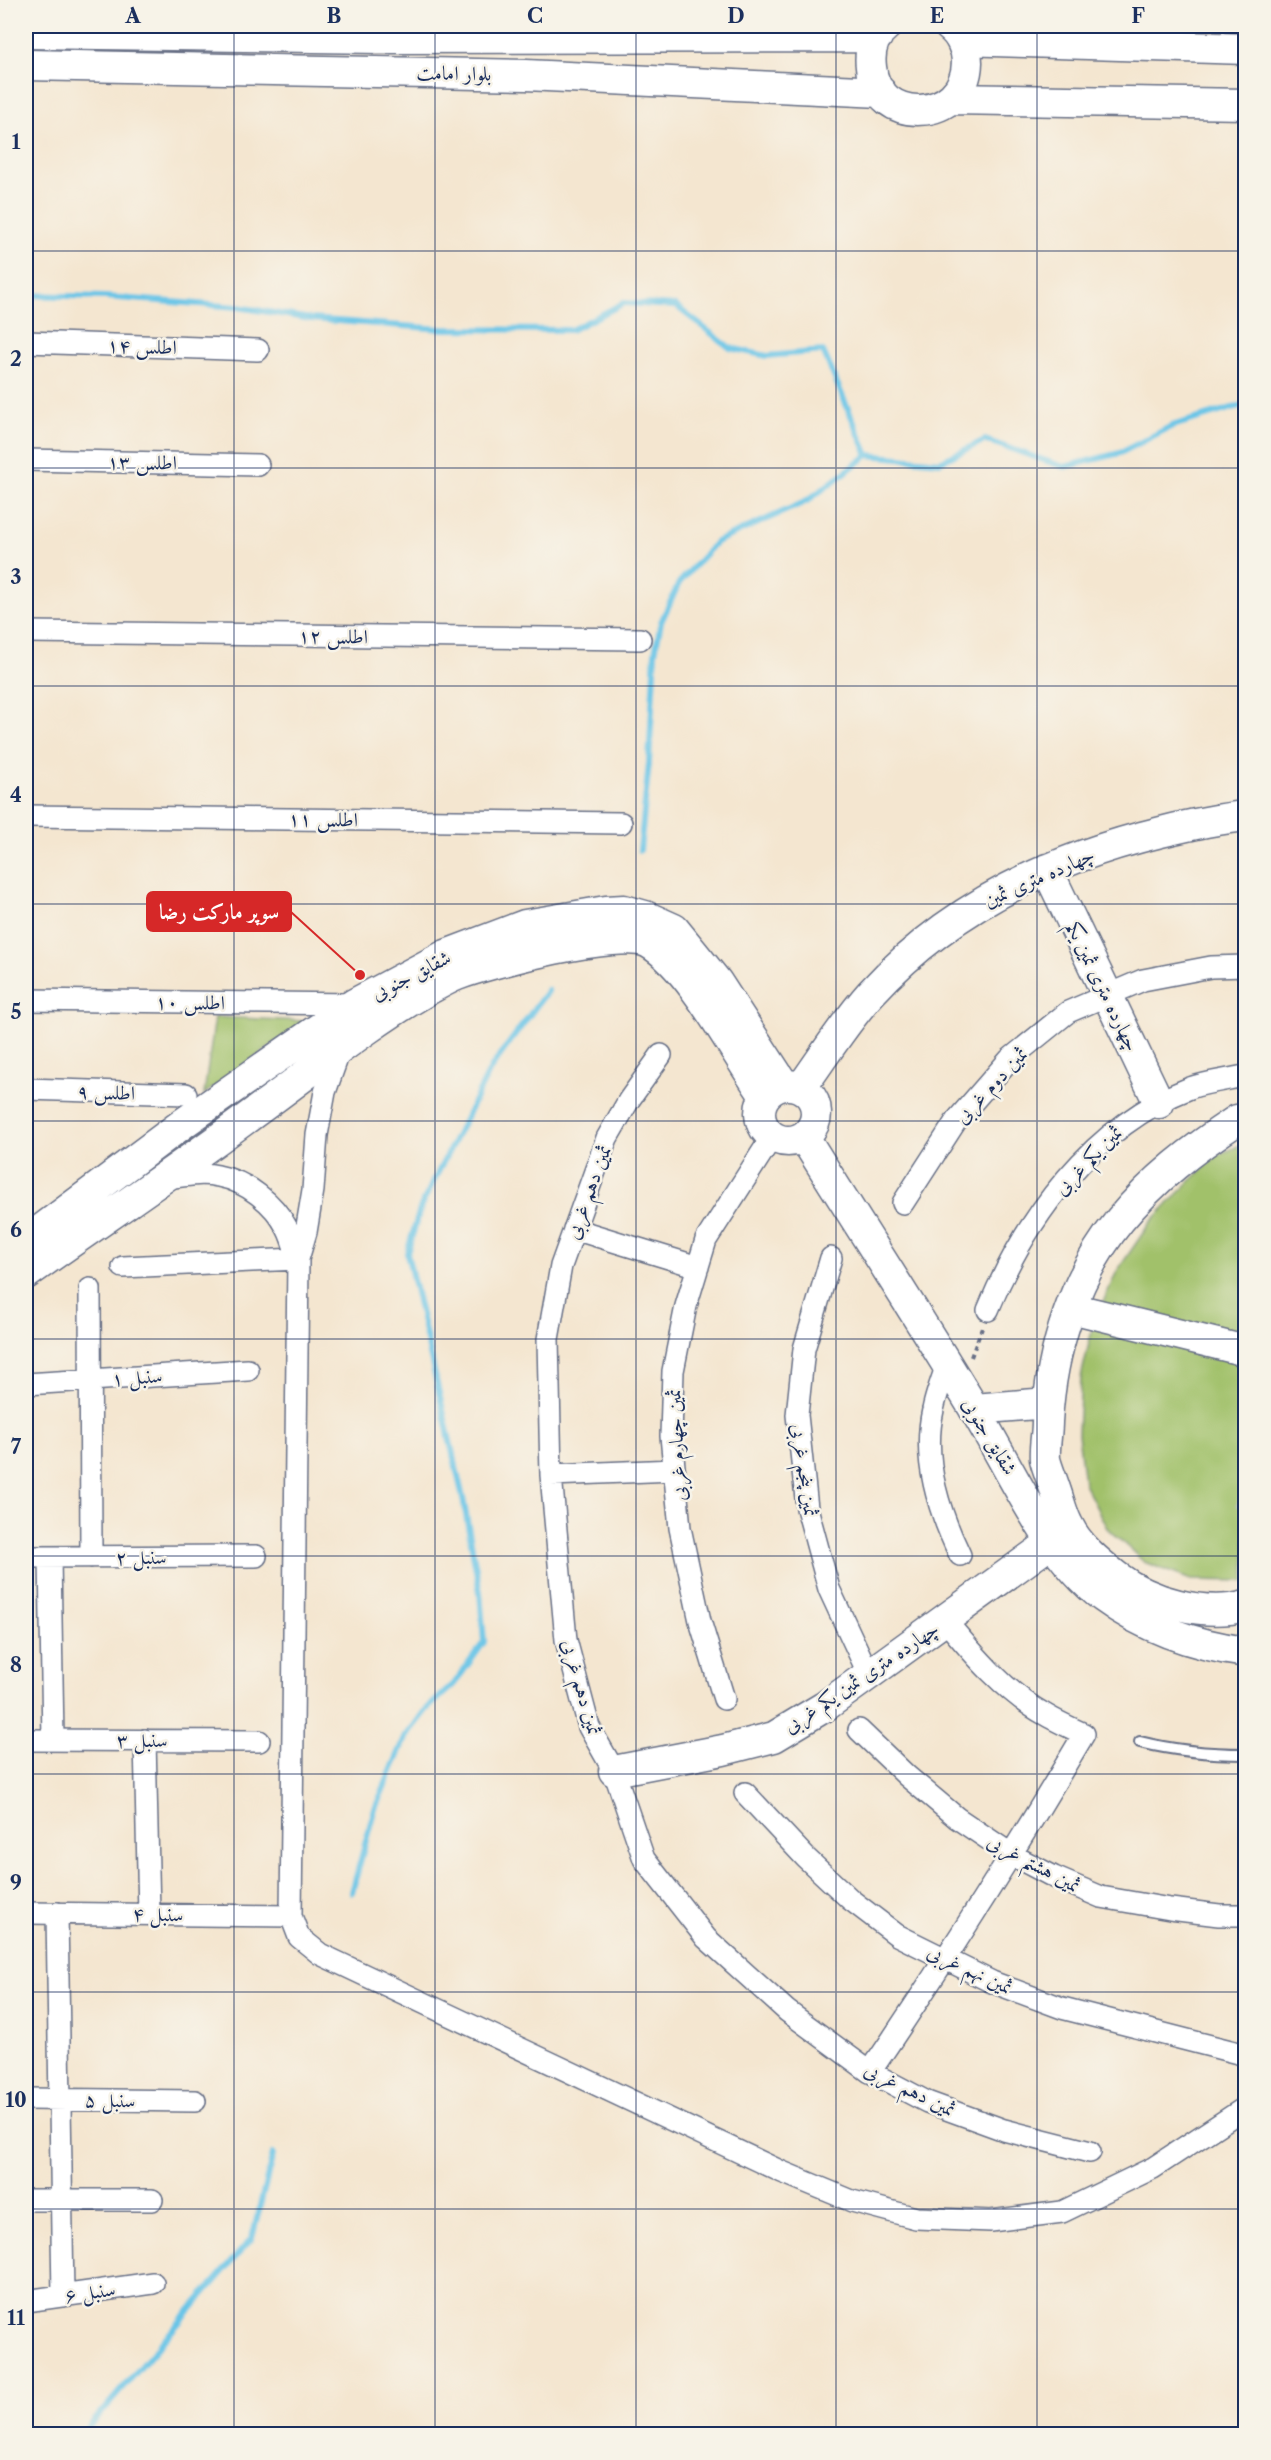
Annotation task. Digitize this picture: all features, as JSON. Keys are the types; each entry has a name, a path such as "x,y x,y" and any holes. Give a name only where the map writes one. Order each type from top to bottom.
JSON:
{"main road":[{"name":"بلوار امامت","path":"26,33 881,31"},
{"path":"881,31 870,55 872,79 887,100 902,109 919,111 935,108 950,99 961,86 966,70 967,55 956,33 1245,49"},
{"name":"بلوار امامت","path":"26,65 526,75 882,92"},
{"path":"950,99 1245,104"},
{"name":"چهارده متری ثمین","path":"784,1090 842,1030 871,994 907,957 944,926 991,896 1047,869 1121,842 1218,819 1245,816"},
{"name":"چهارده متری ثمین یکم","path":"1047,869 1159,1103"},
{"name":"شقایق جنوبی","path":"26,1241 185,1122 354,1004 446,955 525,925 624,910 645,916 674,929 717,982 784,1090"},
{"name":"شقایق جنوبی","path":"26,1274 428,990 456,976 509,959 584,942 638,939 649,943 679,968 699,995 784,1090"},
{"path":"784,1090 811,1098 816,1111 814,1124 804,1137 788,1142 772,1137 764,1129 760,1118 760,1107 784,1090"},
{"path":"1245,1119 1237,1120 1189,1152 1151,1184 1119,1221 1091,1263 1071,1308 1056,1355 1048,1403 1045,1459 1067,1524 1095,1558 1121,1580 1144,1593 1194,1608 1236,1609 1245,1606"},
{"name":"شقایق جنوبی","path":"804,1137 960,1386 1052,1542 1072,1567 1102,1596 1137,1619 1182,1638 1245,1652"},
{"path":"1071,1308 1245,1351"},
{"path":"960,1386 1048,1403"},
{"name":"چهارده متری ثمین یکم غربی","path":"614,1771 723,1750 774,1737 869,1676 1052,1542"}],"street":[{"name":"اطلس ۱۴","path":"26,342 258,350"},
{"name":"اطلس ۱۳","path":"26,460 258,465"},
{"name":"اطلس ۱۲","path":"26,632 640,639"},
{"name":"اطلس ۱۱","path":"26,816 621,823"},
{"name":"ثمین دوم غربی","path":"903,1203 956,1121 1010,1059 1068,1012 1143,980 1210,967 1245,966"},
{"name":"اطلس ۱۰","path":"26,1000 354,1004"},
{"path":"340,1050 325,1092 317,1135 314,1190 298,1259 291,1916 299,1936 320,1954 782,2172 852,2201 916,2218 991,2222 1062,2212 1153,2168 1245,2108"},
{"name":"ثمین دهم غربی","path":"661,1055 629,1100 607,1138 561,1266 548,1339 551,1475 566,1640 589,1727 614,1771 644,1859 706,1938 787,2011 870,2073 927,2102 1004,2130 1090,2152"},
{"name":"ثمین یکم غربی","path":"988,1310 1003,1273 1059,1186 1122,1124 1191,1088 1244,1076"},
{"name":"اطلس ۹","path":"26,1089 186,1094"},
{"name":"ثمین چهارم غربی","path":"724,1699 700,1621 680,1528 671,1436 673,1371 686,1306 706,1240 772,1137"},
{"path":"162,1179 192,1174 218,1176 244,1185 270,1205 288,1228 298,1259"},
{"path":"574,1229 698,1268"},
{"name":"ثمین پنجم غربی","path":"831,1258 804,1349 797,1415 807,1508 829,1589 869,1676"},
{"path":"123,1267 298,1259"},
{"path":"90,1289 91,1557"},
{"name":"سنبل ۱","path":"26,1384 248,1370"},
{"path":"960,1386 933,1412 930,1457 938,1497 950,1534 960,1555"},
{"path":"551,1475 674,1470"},
{"name":"سنبل ۲","path":"26,1557 256,1556"},
{"path":"50,1557 53,1740"},
{"path":"870,2073 947,1959 1084,1734 1044,1715 1006,1686 973,1654 945,1620"},
{"name":"ثمین هشتم غربی","path":"859,1730 907,1776 957,1818 1012,1855 1054,1877 1101,1897 1189,1911 1245,1915"},
{"name":"سنبل ۳","path":"26,1740 259,1741"},
{"path":"145,1740 149,1914"},
{"name":"ثمین نهم غربی","path":"745,1793 806,1858 851,1900 897,1935 992,1982 1062,2008 1245,2055"},
{"name":"سنبل ۴","path":"26,1913 291,1916"},
{"path":"57,1913 63,2296"},
{"name":"سنبل ۵","path":"26,2099 195,2101"},
{"path":"26,2200 152,2200"},
{"name":"سنبل ۶","path":"26,2301 153,2283"}],"lane":[{"path":"1140,1742 1177,1751 1245,1754"}],"path":[{"path":"960,1386 988,1310"}],"green space":[{"path":"215,1017 306,1021 204,1094"},
{"path":"1245,1143 1245,1581 1191,1580 1144,1562 1107,1528 1084,1483 1078,1434 1081,1377 1094,1322 1117,1271 1149,1224 1218,1155"}],"building":[{"path":"1246,1472 1246,1508 1237,1506"}],"waterway":[{"path":"26,295 105,297 238,307 311,319 442,329 571,330 624,303 676,306 730,348 767,356 823,351 868,455 940,462 985,440 1064,467 1120,453 1172,426 1246,404"},
{"path":"640,850 649,763 655,652 661,622 679,583 716,542 807,501 868,455"},
{"path":"352,1892 374,1811 406,1736 427,1709 454,1684 484,1642 480,1592 463,1498 407,1253 421,1206 491,1068 548,990"},
{"path":"83,2434 252,2238 273,2154"}],"place":[{"name":"سوپر مارکت رضا","path":"360,975"}]}
